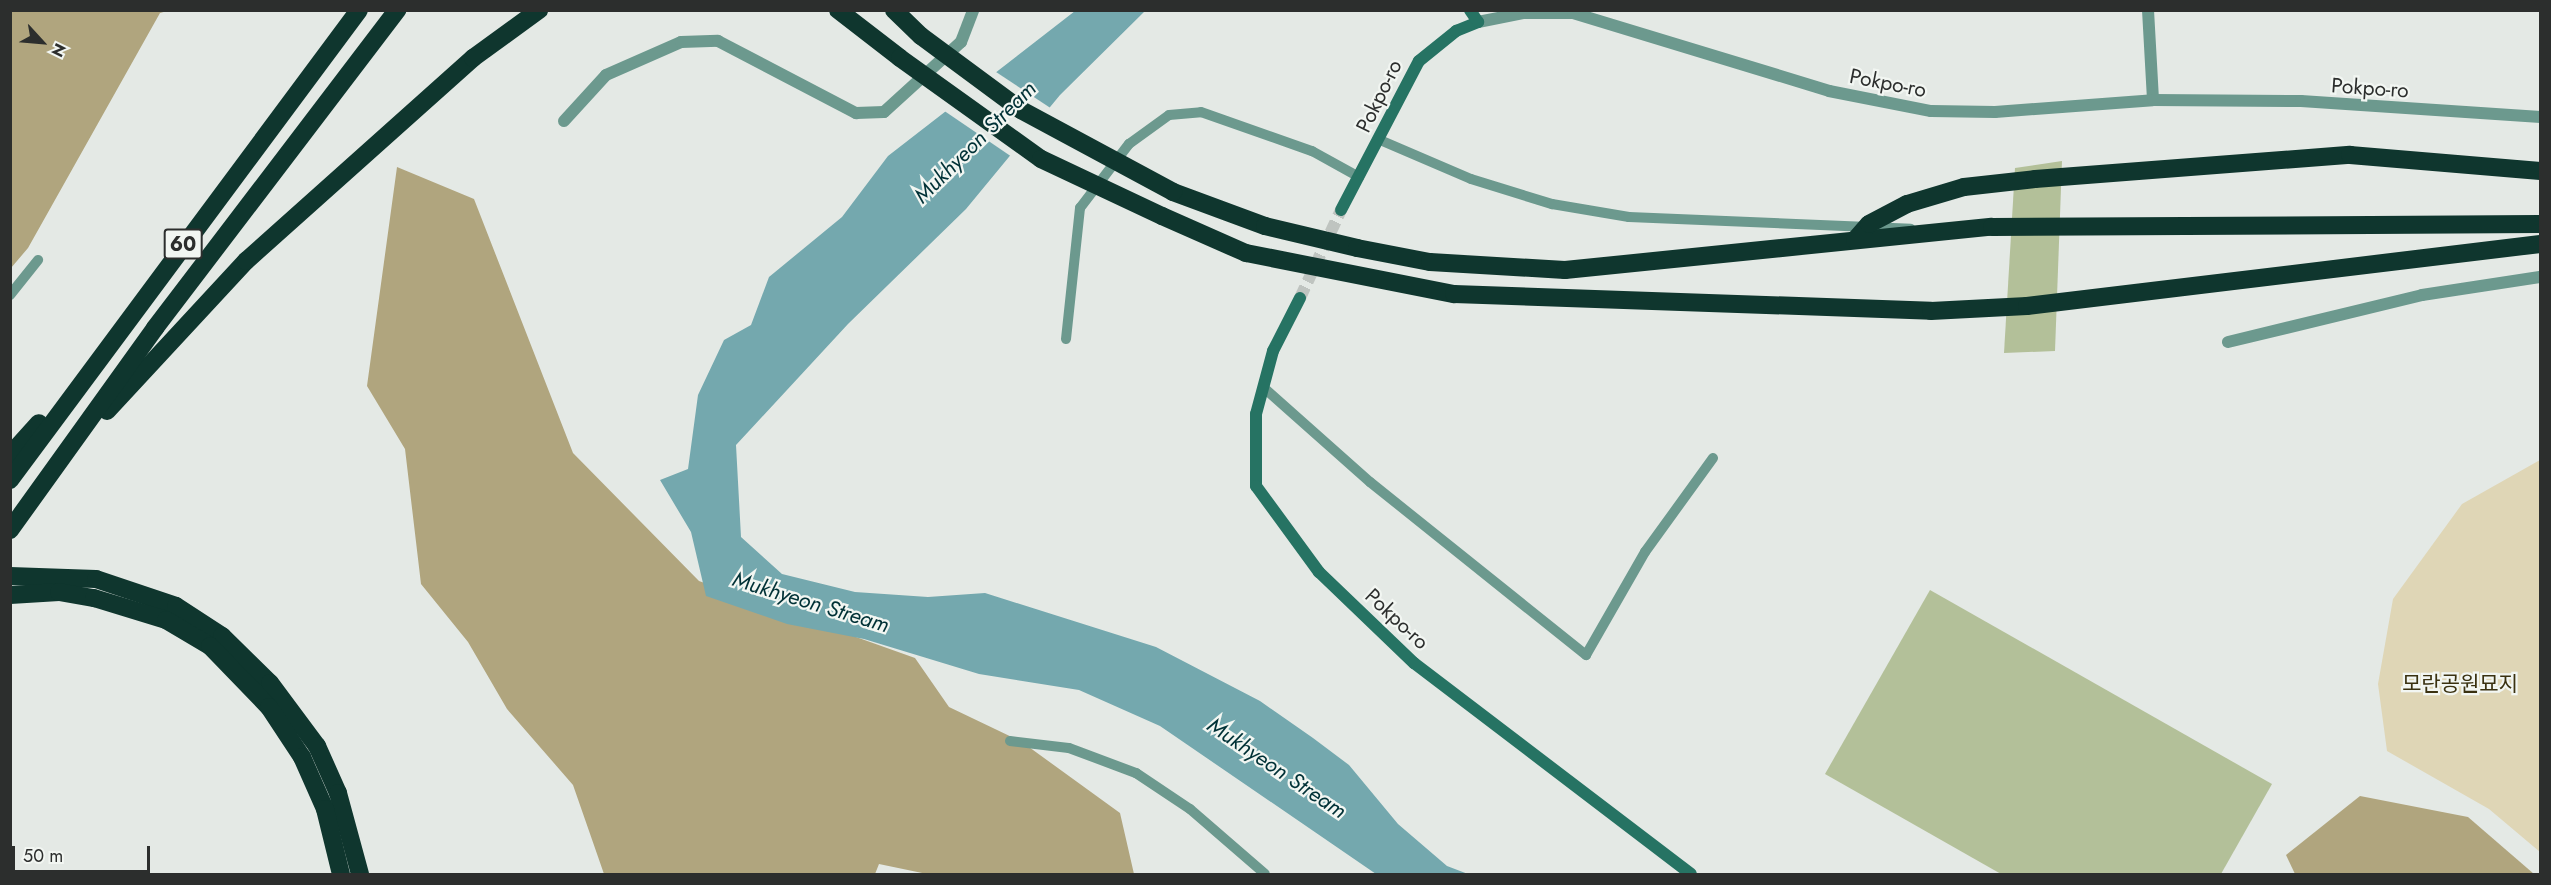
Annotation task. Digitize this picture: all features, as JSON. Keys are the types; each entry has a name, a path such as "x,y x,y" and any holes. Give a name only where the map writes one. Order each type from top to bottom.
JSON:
{"highway":[{"name":"60","path":"10,480 93,364 359,10"},
{"name":"60","path":"10,530 397,10"},
{"path":"69,448 246,261 473,58 539,10"},
{"path":"838,10 900,58 1041,159 1162,216 1246,253 1454,294 1931,311 2026,306 2541,244"},
{"path":"855,10 900,58"},
{"path":"894,10 921,36 1022,110 1173,192 1265,226 1430,262 1565,270 1935,231 2216,222 2541,224"},
{"path":"1855,240 1869,224 1906,204 1964,187 2204,164 2350,155 2541,171"},
{"path":"10,455 93,364"},
{"path":"10,576 47,574 96,579 176,606 243,654 317,746 360,869"},
{"path":"10,595 59,592 143,612 187,631 226,660 269,706 302,757 325,809 341,874"}],"main road":[{"path":"1470,10 1478,22"},
{"name":"Pokpo-ro","path":"1341,210 1380,140 1419,61 1456,31 1478,22"},
{"name":"Pokpo-ro","path":"1300,298 1263,387 1256,414 1256,486 1319,572 1414,663 1691,874"}],"street":[{"path":"564,122 606,75 681,42 718,41 856,113 884,112 961,42 973,10"},
{"path":"2148,10 2153,100"},
{"name":"Pokpo-ro","path":"1478,22 1524,13 1573,14 1829,91 1931,111 1995,112 2153,100 2301,101 2541,117"},
{"path":"2228,342 2422,295 2541,277"}],"lane":[{"path":"1066,339 1080,208 1129,144 1170,115 1201,112 1312,151 1359,177"},
{"path":"1380,140 1471,179 1552,204 1629,217 1869,224 1935,231"},
{"path":"10,295 38,260"},
{"path":"1263,387 1370,482 1586,656 1645,552 1713,458"},
{"path":"1010,741 1069,748 1136,773 1190,809 1265,874"}],"green space":[{"name":"모란공원묘지","path":"2540,460 2540,852 2489,809 2387,751 2378,684 2393,599 2462,504"}],"shaded area":[{"path":"11,10 167,11 160,13 28,248 11,268"},
{"path":"397,167 474,199 573,453 699,581 915,658 949,707 1022,742 1120,813 1134,874 927,874 879,864 875,874 604,874 573,785 507,709 468,642 421,584 405,449 367,386"},
{"path":"2360,796 2468,817 2534,874 2295,874 2286,855"}],"water":[{"name":"Mukhyeon Stream","path":"1075,11 1145,11 1060,95 966,209 848,324 736,445 741,537 782,574 855,592 928,597 985,593 1156,647 1260,701 1313,738 1349,765 1398,824 1447,866 1468,874 1376,874 1160,726 1079,690 979,674 864,639 787,624 706,596 691,532 660,480 688,469 698,395 724,340 751,325 769,277 842,217 888,156"}],"pier":[{"path":"993,70 1052,109 1012,157 943,110"}],"building":[{"path":"2062,161 2055,351 2004,353 2015,168"},
{"path":"1930,590 2272,784 2221,874 2001,874 1825,774"}],"tunnel":[{"path":"1300,298 1341,210"}]}
